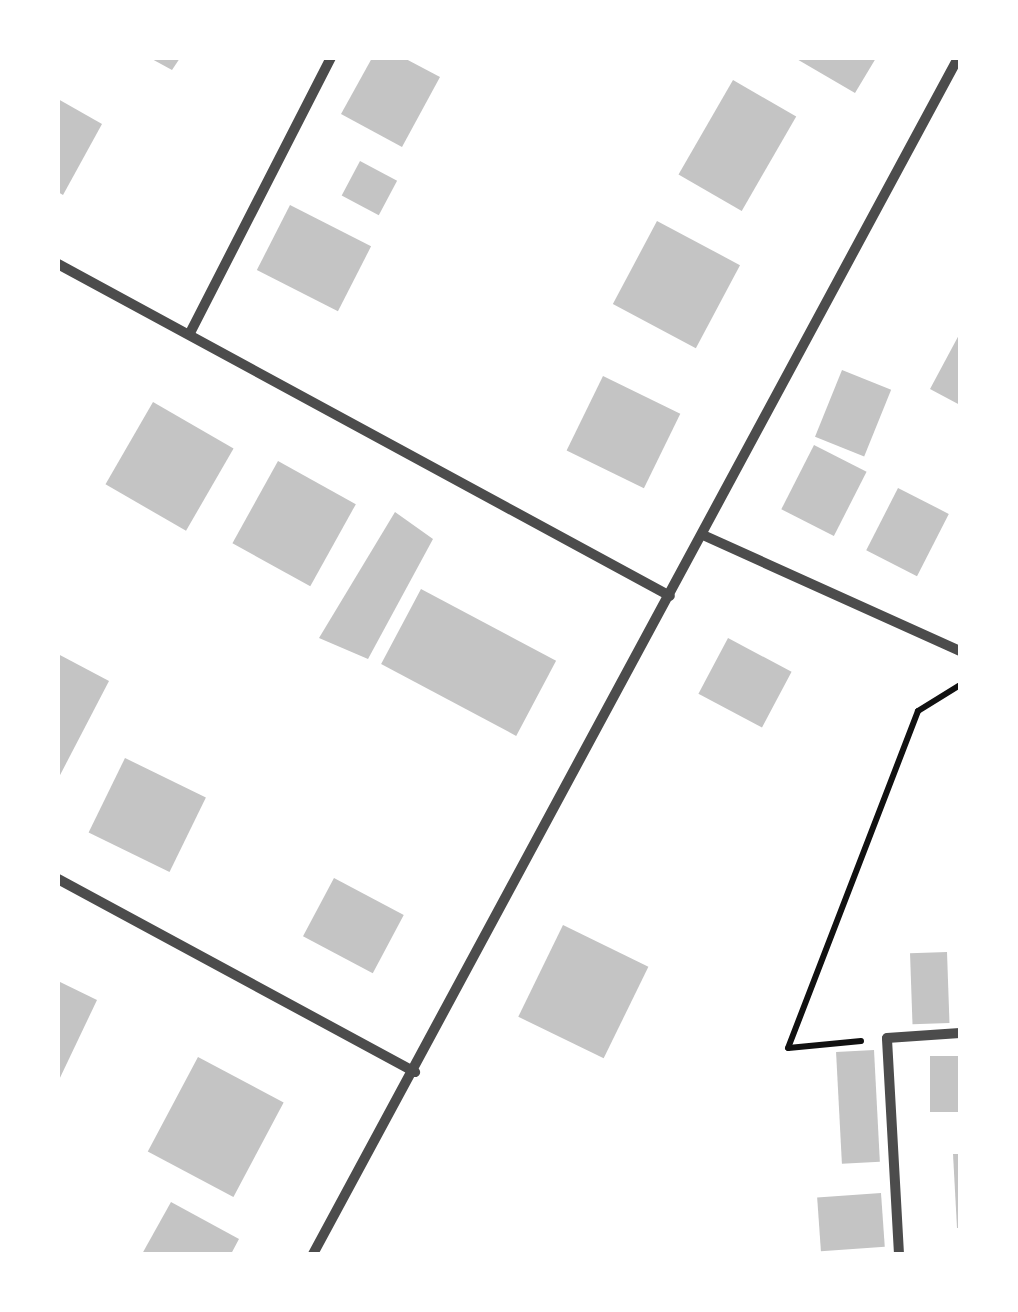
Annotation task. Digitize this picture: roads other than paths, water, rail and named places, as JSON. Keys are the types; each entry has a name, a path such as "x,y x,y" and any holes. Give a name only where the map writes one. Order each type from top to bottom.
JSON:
{"street":[{"path":"190,333 332,58"},
{"path":"313,1254 415,1072 958,58"},
{"path":"58,264 670,596"},
{"path":"703,535 960,650"},
{"path":"58,879 415,1072"},
{"path":"899,1254 888,1038 960,1033"}]}
